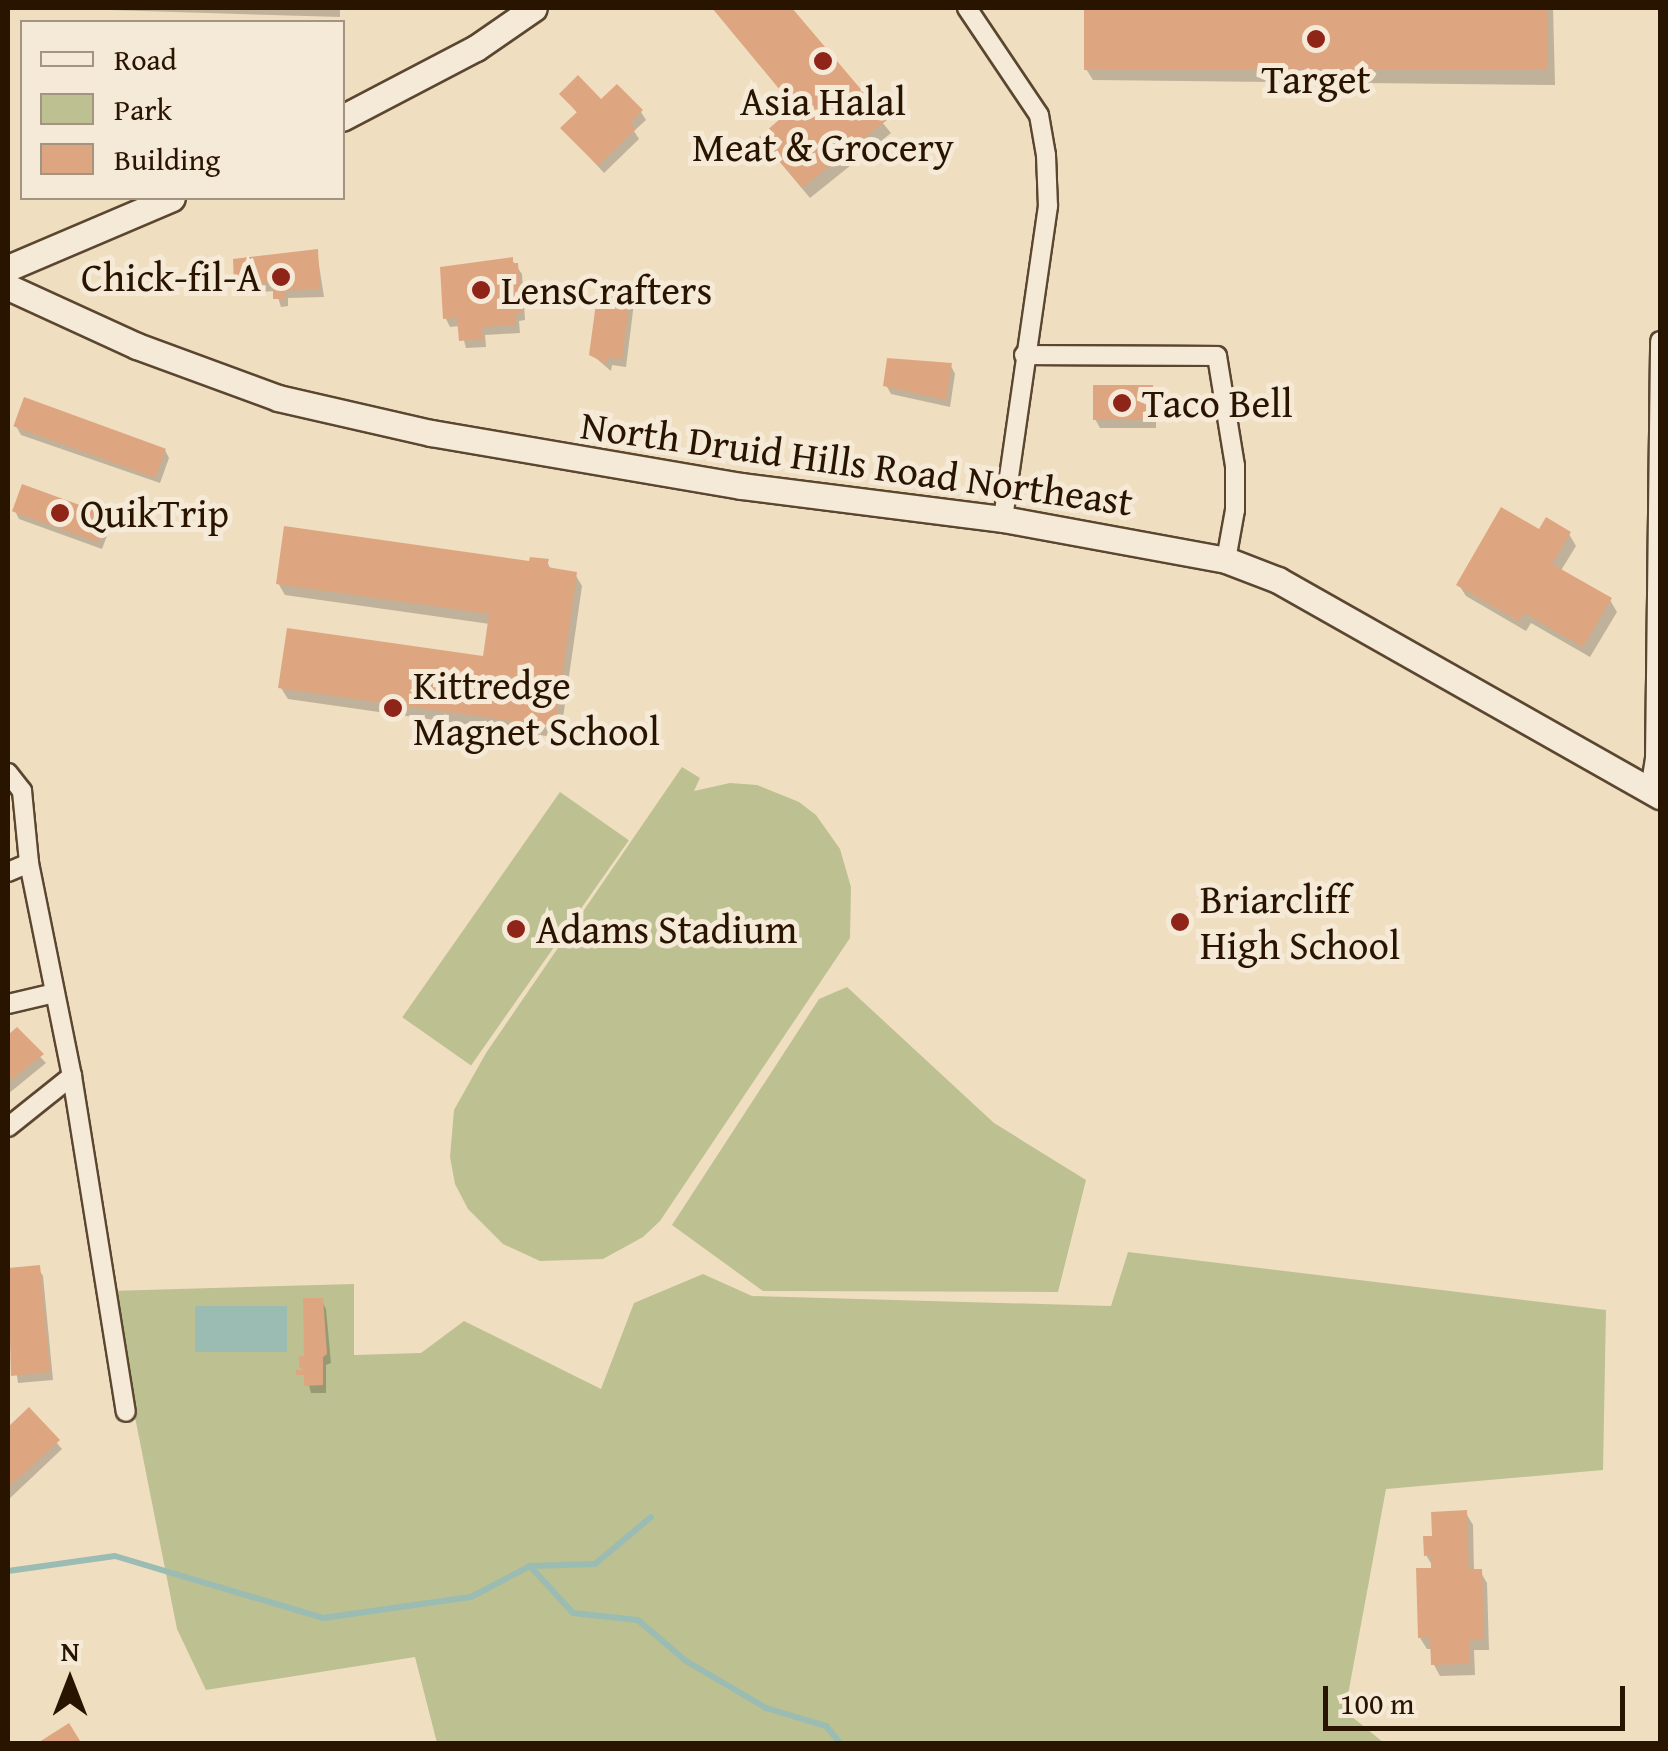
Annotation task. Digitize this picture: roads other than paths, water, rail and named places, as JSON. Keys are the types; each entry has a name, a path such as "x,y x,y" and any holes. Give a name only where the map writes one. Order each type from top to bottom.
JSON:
{"main road":[{"path":"345,116 476,48 534,8"},
{"path":"8,268 167,200"},
{"name":"North Druid Hills Road Northeast","path":"8,288 137,346 278,398 355,416 724,484 1003,519 1226,560 1278,580 1655,793"}],"street":[{"path":"967,8 1039,115 1046,155 1048,206 1003,519"},
{"path":"1655,793 1660,341"},
{"path":"1024,354 1217,356 1236,466 1236,510 1226,560"},
{"path":"8,773 22,791 29,863 72,1076 126,1412"},
{"path":"8,872 29,863"},
{"path":"8,1004 55,994"},
{"path":"8,1126 72,1076"}],"water":[{"path":"195,1306 287,1306 287,1352 195,1352"}],"waterway":[{"path":"530,1566 595,1564 651,1517"},
{"path":"8,1571 115,1556 323,1618 471,1597 530,1566 573,1613 638,1620 686,1661 766,1708 826,1726 841,1744"}],"place":[{"name":"Target","path":"1316,39"},
{"name":"Asia Halal Meat & Grocery","path":"823,61"},
{"name":"Chick-fil-A","path":"281,277"},
{"name":"LensCrafters","path":"481,290"},
{"name":"Taco Bell","path":"1122,403"},
{"name":"QuikTrip","path":"60,513"},
{"name":"Kittredge Magnet School","path":"393,708"},
{"name":"Briarcliff High School","path":"1180,922"},
{"name":"Adams Stadium","path":"516,929"}]}
